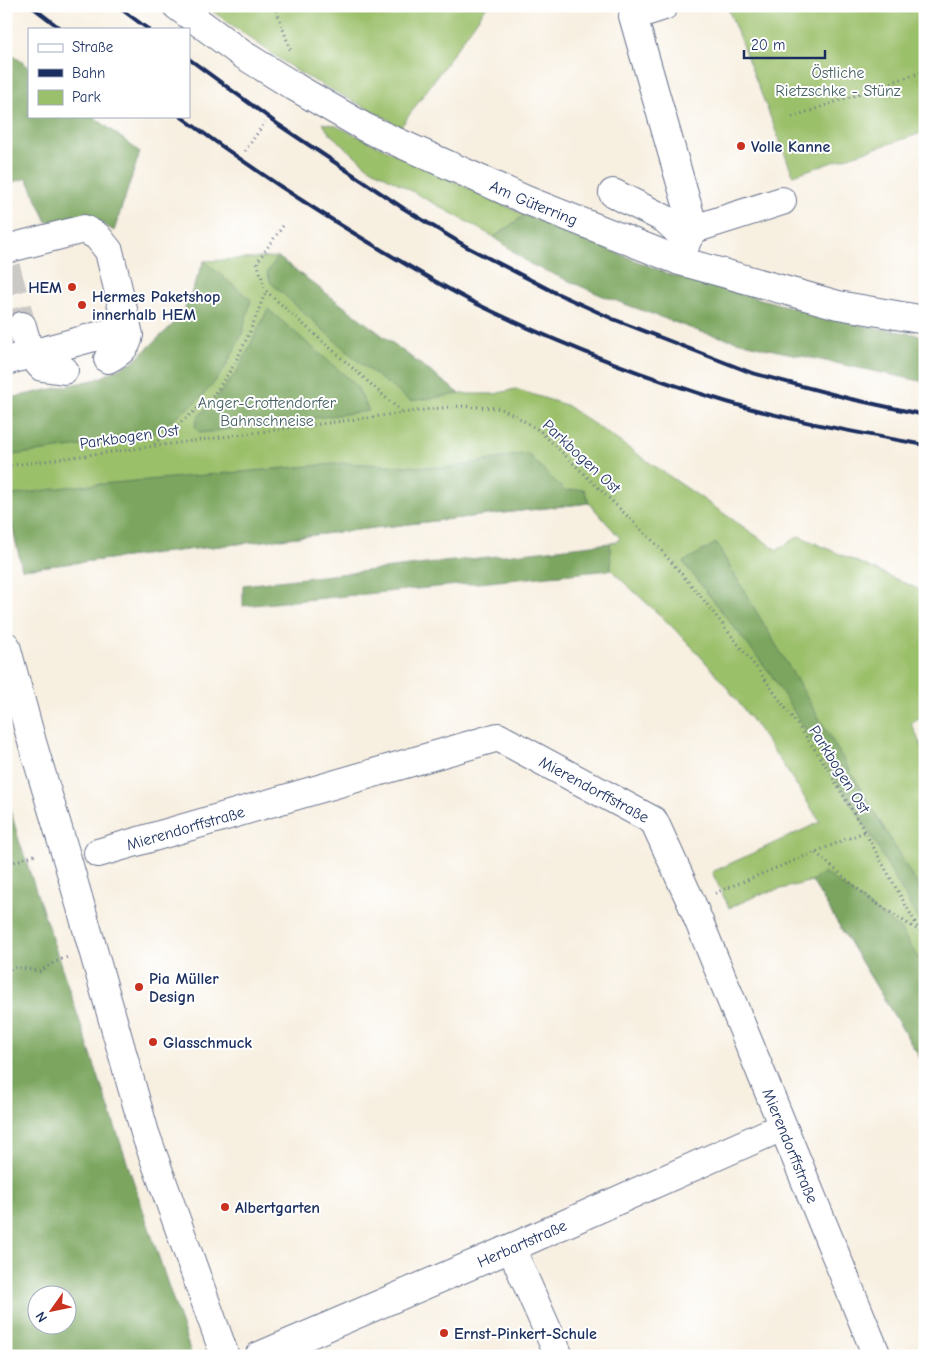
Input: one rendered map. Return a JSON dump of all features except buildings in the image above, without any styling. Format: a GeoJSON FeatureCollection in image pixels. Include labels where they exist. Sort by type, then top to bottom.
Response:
{"type":"FeatureCollection","features":[{"type":"Feature","properties":{"kind":"street","name":"Am Güterring"},"geometry":{"type":"LineString","coordinates":[[177,6],[242,54],[366,128],[526,200],[687,243],[838,305],[925,320]]}},
{"type":"Feature","properties":{"kind":"street"},"geometry":{"type":"LineString","coordinates":[[664,6],[633,16],[687,243]]}},
{"type":"Feature","properties":{"kind":"street"},"geometry":{"type":"LineString","coordinates":[[613,193],[665,219],[687,243]]}},
{"type":"Feature","properties":{"kind":"street"},"geometry":{"type":"LineString","coordinates":[[687,243],[782,201]]}},
{"type":"Feature","properties":{"kind":"street"},"geometry":{"type":"LineString","coordinates":[[6,249],[84,229],[97,236],[109,251],[129,335],[127,344],[118,354],[108,359]]}},
{"type":"Feature","properties":{"kind":"street"},"geometry":{"type":"LineString","coordinates":[[18,357],[22,326]]}},
{"type":"Feature","properties":{"kind":"street"},"geometry":{"type":"LineString","coordinates":[[18,357],[127,328]]}},
{"type":"Feature","properties":{"kind":"street"},"geometry":{"type":"LineString","coordinates":[[18,357],[42,367],[64,370]]}},
{"type":"Feature","properties":{"kind":"street"},"geometry":{"type":"LineString","coordinates":[[6,646],[144,1133],[225,1356]]}},
{"type":"Feature","properties":{"kind":"street","name":"Mierendorffstraße"},"geometry":{"type":"LineString","coordinates":[[98,853],[498,737],[654,821],[691,902],[876,1356]]}},
{"type":"Feature","properties":{"kind":"street","name":"Herbartstraße"},"geometry":{"type":"LineString","coordinates":[[259,1356],[511,1248],[782,1127]]}},
{"type":"Feature","properties":{"kind":"street"},"geometry":{"type":"LineString","coordinates":[[511,1248],[559,1356]]}},
{"type":"Feature","properties":{"kind":"path"},"geometry":{"type":"LineString","coordinates":[[275,6],[294,60],[295,87]]}},
{"type":"Feature","properties":{"kind":"path"},"geometry":{"type":"LineString","coordinates":[[792,117],[925,71]]}},
{"type":"Feature","properties":{"kind":"path"},"geometry":{"type":"LineString","coordinates":[[245,151],[265,122]]}},
{"type":"Feature","properties":{"kind":"path"},"geometry":{"type":"LineString","coordinates":[[255,137],[260,141]]}},
{"type":"Feature","properties":{"kind":"path"},"geometry":{"type":"LineString","coordinates":[[283,226],[257,262],[266,291],[402,412]]}},
{"type":"Feature","properties":{"kind":"path"},"geometry":{"type":"LineString","coordinates":[[154,445],[212,396],[234,365],[266,291]]}},
{"type":"Feature","properties":{"kind":"path","name":"Parkbogen Ost"},"geometry":{"type":"LineString","coordinates":[[6,466],[402,412],[460,406],[499,408],[540,431],[655,543],[702,598],[759,671],[821,758],[865,832]]}},
{"type":"Feature","properties":{"kind":"path"},"geometry":{"type":"LineString","coordinates":[[722,891],[865,832],[925,940]]}},
{"type":"Feature","properties":{"kind":"path"},"geometry":{"type":"LineString","coordinates":[[6,857],[14,862],[63,846]]}},
{"type":"Feature","properties":{"kind":"path"},"geometry":{"type":"LineString","coordinates":[[816,852],[870,899],[921,932]]}},
{"type":"Feature","properties":{"kind":"path"},"geometry":{"type":"LineString","coordinates":[[6,972],[13,967],[40,971],[55,962]]}},
{"type":"Feature","properties":{"kind":"green space"},"geometry":{"type":"Polygon","coordinates":[[[205,6],[487,6],[400,128],[389,120],[298,72],[205,6]]]}},
{"type":"Feature","properties":{"kind":"green space","name":"Östliche Rietzschke - Stünz"},"geometry":{"type":"Polygon","coordinates":[[[727,6],[925,6],[925,132],[793,175],[727,6]]]}},
{"type":"Feature","properties":{"kind":"green space"},"geometry":{"type":"Polygon","coordinates":[[[6,50],[28,66],[28,118],[96,118],[140,152],[114,231],[101,223],[47,222],[27,178],[6,184],[6,122],[11,121],[12,97],[6,92],[6,50]]]}},
{"type":"Feature","properties":{"kind":"green space"},"geometry":{"type":"Polygon","coordinates":[[[322,123],[334,125],[525,215],[494,237],[367,166],[330,134],[322,123]]]}},
{"type":"Feature","properties":{"kind":"green space"},"geometry":{"type":"Polygon","coordinates":[[[525,215],[671,275],[854,324],[925,336],[925,382],[764,348],[701,332],[603,296],[530,264],[494,237],[525,215]]]}},
{"type":"Feature","properties":{"kind":"green space","name":"Anger-Crottendorfer Bahnschneise"},"geometry":{"type":"Polygon","coordinates":[[[278,257],[460,394],[495,394],[515,389],[566,405],[777,550],[799,536],[925,592],[925,714],[911,723],[925,754],[925,1066],[812,881],[758,895],[729,908],[712,872],[820,822],[760,731],[710,667],[673,627],[611,570],[610,543],[616,542],[620,538],[589,503],[22,569],[6,498],[6,399],[98,379],[134,361],[182,316],[204,261],[278,257]]]}},
{"type":"Feature","properties":{"kind":"green space"},"geometry":{"type":"Polygon","coordinates":[[[278,257],[460,394],[410,401],[360,363],[271,283],[267,272],[278,257]]]}},
{"type":"Feature","properties":{"kind":"green space"},"geometry":{"type":"Polygon","coordinates":[[[204,261],[251,300],[242,334],[225,368],[210,388],[192,405],[149,437],[6,456],[6,399],[98,379],[134,361],[182,316],[204,261]]]}},
{"type":"Feature","properties":{"kind":"green space"},"geometry":{"type":"Polygon","coordinates":[[[268,309],[356,385],[369,411],[200,433],[195,427],[197,418],[218,396],[238,370],[268,309]]]}},
{"type":"Feature","properties":{"kind":"green space"},"geometry":{"type":"Polygon","coordinates":[[[527,453],[565,491],[584,489],[589,503],[22,569],[6,498],[6,496],[67,487],[344,463],[449,468],[527,453]]]}},
{"type":"Feature","properties":{"kind":"green space"},"geometry":{"type":"Polygon","coordinates":[[[610,543],[611,570],[243,606],[243,585],[610,543]]]}},
{"type":"Feature","properties":{"kind":"green space"},"geometry":{"type":"Polygon","coordinates":[[[716,543],[925,898],[925,932],[869,832],[770,673],[683,562],[716,543]]]}},
{"type":"Feature","properties":{"kind":"green space"},"geometry":{"type":"Polygon","coordinates":[[[6,793],[18,837],[192,1356],[6,1356],[6,793]]]}},
{"type":"Feature","properties":{"kind":"green space"},"geometry":{"type":"Polygon","coordinates":[[[824,872],[900,929],[925,969],[925,1066],[812,881],[824,872]]]}},
{"type":"Feature","properties":{"kind":"tunnel"},"geometry":{"type":"LineString","coordinates":[[6,267],[22,326]]}},
{"type":"Feature","properties":{"kind":"railway"},"geometry":{"type":"LineString","coordinates":[[31,6],[60,28]]}},
{"type":"Feature","properties":{"kind":"railway"},"geometry":{"type":"LineString","coordinates":[[117,6],[147,28]]}},
{"type":"Feature","properties":{"kind":"railway"},"geometry":{"type":"LineString","coordinates":[[190,60],[279,125],[403,208],[467,247],[554,292],[613,319],[752,373],[851,399],[925,415]]}},
{"type":"Feature","properties":{"kind":"railway"},"geometry":{"type":"LineString","coordinates":[[183,118],[278,185],[329,218],[452,291],[538,332],[632,370],[727,402],[801,421],[925,445]]}},
{"type":"Feature","properties":{"kind":"place","name":"Volle Kanne"},"geometry":{"type":"Point","coordinates":[741,146]}},
{"type":"Feature","properties":{"kind":"place","name":"HEM"},"geometry":{"type":"Point","coordinates":[72,287]}},
{"type":"Feature","properties":{"kind":"place","name":"Hermes Paketshop innerhalb HEM"},"geometry":{"type":"Point","coordinates":[82,305]}},
{"type":"Feature","properties":{"kind":"place","name":"Pia Müller Design"},"geometry":{"type":"Point","coordinates":[139,987]}},
{"type":"Feature","properties":{"kind":"place","name":"Glasschmuck"},"geometry":{"type":"Point","coordinates":[153,1042]}},
{"type":"Feature","properties":{"kind":"place","name":"Albertgarten"},"geometry":{"type":"Point","coordinates":[225,1207]}},
{"type":"Feature","properties":{"kind":"place","name":"Ernst-Pinkert-Schule"},"geometry":{"type":"Point","coordinates":[444,1333]}}]}
